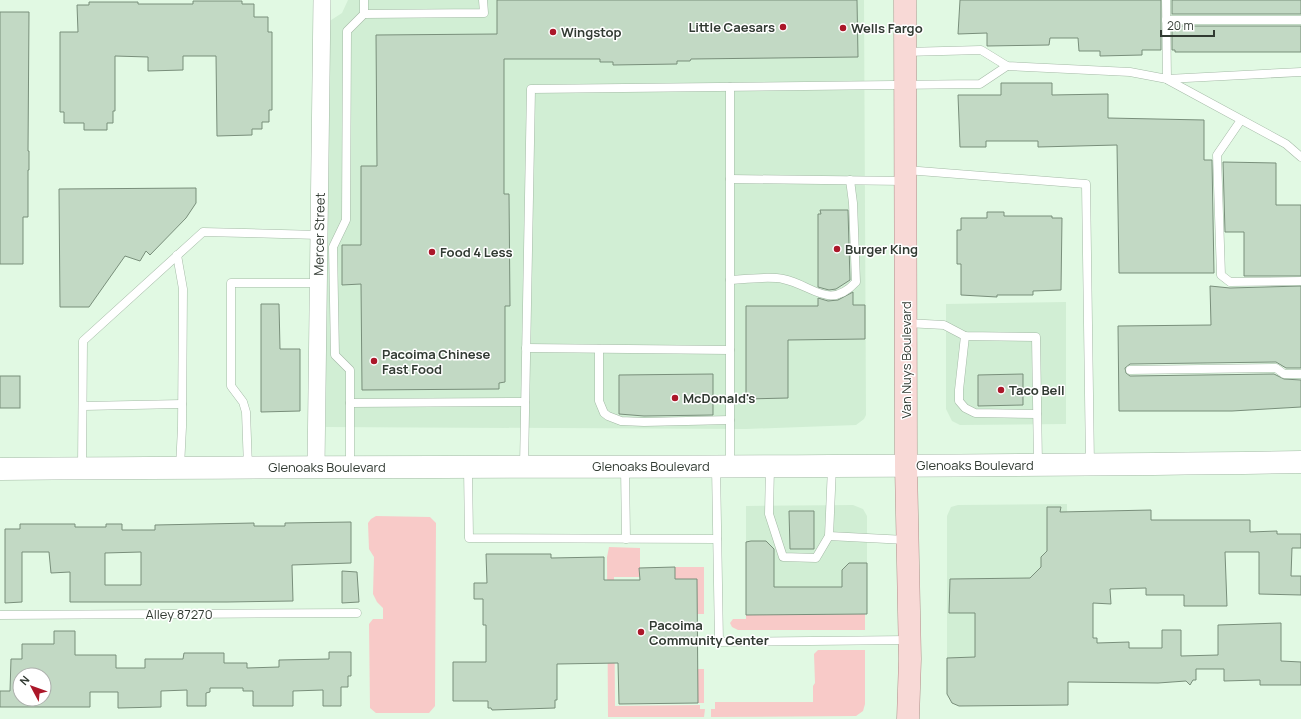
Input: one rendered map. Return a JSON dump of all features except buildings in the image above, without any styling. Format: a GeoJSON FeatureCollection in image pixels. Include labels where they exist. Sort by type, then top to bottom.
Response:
{"type":"FeatureCollection","features":[{"type":"Feature","properties":{"kind":"main road","name":"Van Nuys Boulevard"},"geometry":{"type":"LineString","coordinates":[[905,0],[906,466],[910,640],[908,719]]}},
{"type":"Feature","properties":{"kind":"main road","name":"Glenoaks Boulevard"},"geometry":{"type":"LineString","coordinates":[[0,469],[180,467],[906,466],[1301,462]]}},
{"type":"Feature","properties":{"kind":"street","name":"Mercer Street"},"geometry":{"type":"LineString","coordinates":[[316,467],[322,0]]}},
{"type":"Feature","properties":{"kind":"lane"},"geometry":{"type":"LineString","coordinates":[[364,0],[364,14]]}},
{"type":"Feature","properties":{"kind":"lane"},"geometry":{"type":"LineString","coordinates":[[350,467],[350,370],[335,355],[333,247],[346,220],[347,30],[364,14],[484,13],[483,0]]}},
{"type":"Feature","properties":{"kind":"lane"},"geometry":{"type":"LineString","coordinates":[[1166,0],[1167,80]]}},
{"type":"Feature","properties":{"kind":"lane"},"geometry":{"type":"LineString","coordinates":[[1166,20],[1301,20]]}},
{"type":"Feature","properties":{"kind":"lane"},"geometry":{"type":"LineString","coordinates":[[905,52],[980,50],[1007,66],[1130,72],[1167,80],[1301,72]]}},
{"type":"Feature","properties":{"kind":"lane"},"geometry":{"type":"LineString","coordinates":[[524,467],[531,89],[980,84],[1007,66]]}},
{"type":"Feature","properties":{"kind":"lane"},"geometry":{"type":"LineString","coordinates":[[1167,80],[1286,144],[1301,157]]}},
{"type":"Feature","properties":{"kind":"lane"},"geometry":{"type":"LineString","coordinates":[[730,86],[730,420],[723,466],[717,539],[719,642],[910,640]]}},
{"type":"Feature","properties":{"kind":"lane"},"geometry":{"type":"LineString","coordinates":[[1241,120],[1217,155],[1221,275],[1230,282],[1301,281]]}},
{"type":"Feature","properties":{"kind":"lane"},"geometry":{"type":"LineString","coordinates":[[730,178],[850,180],[906,176],[1086,184],[1090,465]]}},
{"type":"Feature","properties":{"kind":"lane"},"geometry":{"type":"LineString","coordinates":[[730,280],[782,278],[801,284],[818,294],[833,296],[847,292],[856,282],[853,203],[850,180]]}},
{"type":"Feature","properties":{"kind":"lane"},"geometry":{"type":"LineString","coordinates":[[82,468],[84,341],[203,232],[319,235]]}},
{"type":"Feature","properties":{"kind":"lane"},"geometry":{"type":"LineString","coordinates":[[177,255],[183,289],[180,467]]}},
{"type":"Feature","properties":{"kind":"lane"},"geometry":{"type":"LineString","coordinates":[[248,467],[246,412],[243,402],[231,386],[231,283],[318,283]]}},
{"type":"Feature","properties":{"kind":"lane"},"geometry":{"type":"LineString","coordinates":[[906,323],[944,325],[965,336],[1036,337],[1038,465]]}},
{"type":"Feature","properties":{"kind":"lane"},"geometry":{"type":"LineString","coordinates":[[965,336],[959,390],[960,401],[965,408],[975,413],[1037,414]]}},
{"type":"Feature","properties":{"kind":"lane"},"geometry":{"type":"LineString","coordinates":[[526,348],[730,350]]}},
{"type":"Feature","properties":{"kind":"lane"},"geometry":{"type":"LineString","coordinates":[[599,349],[600,401],[604,413],[608,416],[620,421],[730,420]]}},
{"type":"Feature","properties":{"kind":"lane"},"geometry":{"type":"LineString","coordinates":[[1130,370],[1276,368],[1284,374],[1301,374]]}},
{"type":"Feature","properties":{"kind":"lane"},"geometry":{"type":"LineString","coordinates":[[350,403],[525,402]]}},
{"type":"Feature","properties":{"kind":"lane"},"geometry":{"type":"LineString","coordinates":[[84,406],[182,404]]}},
{"type":"Feature","properties":{"kind":"lane"},"geometry":{"type":"LineString","coordinates":[[625,466],[626,538]]}},
{"type":"Feature","properties":{"kind":"lane"},"geometry":{"type":"LineString","coordinates":[[770,466],[769,514],[783,557],[816,558],[829,536],[832,466]]}},
{"type":"Feature","properties":{"kind":"lane"},"geometry":{"type":"LineString","coordinates":[[468,467],[469,538],[717,539]]}},
{"type":"Feature","properties":{"kind":"lane"},"geometry":{"type":"LineString","coordinates":[[829,536],[908,540]]}},
{"type":"Feature","properties":{"kind":"lane","name":"Alley 87270"},"geometry":{"type":"LineString","coordinates":[[0,615],[357,613]]}},
{"type":"Feature","properties":{"kind":"shaded area"},"geometry":{"type":"Polygon","coordinates":[[[348,0],[864,0],[866,415],[864,419],[856,425],[746,429],[326,427],[325,24],[342,13],[348,0]]]}},
{"type":"Feature","properties":{"kind":"shaded area"},"geometry":{"type":"Polygon","coordinates":[[[1066,302],[1066,424],[960,425],[952,421],[946,409],[946,304],[1066,302]]]}},
{"type":"Feature","properties":{"kind":"shaded area"},"geometry":{"type":"Polygon","coordinates":[[[1067,504],[1068,657],[947,658],[947,516],[951,507],[958,505],[1067,504]]]}},
{"type":"Feature","properties":{"kind":"shaded area"},"geometry":{"type":"Polygon","coordinates":[[[853,505],[863,509],[867,516],[867,614],[746,615],[746,506],[853,505]]]}},
{"type":"Feature","properties":{"kind":"shaded area"},"geometry":{"type":"Polygon","coordinates":[[[376,516],[430,517],[436,523],[435,706],[429,713],[376,713],[370,708],[369,624],[373,619],[383,619],[383,608],[377,602],[373,594],[374,557],[369,549],[368,523],[376,516]]]}},
{"type":"Feature","properties":{"kind":"shaded area"},"geometry":{"type":"Polygon","coordinates":[[[609,547],[640,548],[640,577],[614,577],[615,706],[700,705],[700,709],[705,709],[704,717],[608,717],[607,557],[609,547]]]}},
{"type":"Feature","properties":{"kind":"shaded area"},"geometry":{"type":"Polygon","coordinates":[[[675,567],[704,567],[704,614],[697,614],[697,579],[675,579],[675,567]]]}},
{"type":"Feature","properties":{"kind":"shaded area"},"geometry":{"type":"Polygon","coordinates":[[[865,614],[865,630],[738,630],[732,627],[730,623],[733,619],[746,619],[746,615],[865,614]]]}},
{"type":"Feature","properties":{"kind":"shaded area"},"geometry":{"type":"Polygon","coordinates":[[[818,650],[865,650],[865,704],[863,711],[856,716],[711,717],[711,709],[715,709],[715,702],[813,702],[813,686],[815,683],[814,654],[818,650]]]}},
{"type":"Feature","properties":{"kind":"shaded area"},"geometry":{"type":"Polygon","coordinates":[[[698,669],[704,669],[704,703],[698,703],[698,669]]]}},
{"type":"Feature","properties":{"kind":"place","name":"Little Caesars"},"geometry":{"type":"Point","coordinates":[783,27]}},
{"type":"Feature","properties":{"kind":"place","name":"Wells Fargo"},"geometry":{"type":"Point","coordinates":[843,28]}},
{"type":"Feature","properties":{"kind":"place","name":"Wingstop"},"geometry":{"type":"Point","coordinates":[553,32]}},
{"type":"Feature","properties":{"kind":"place","name":"Burger King"},"geometry":{"type":"Point","coordinates":[837,249]}},
{"type":"Feature","properties":{"kind":"place","name":"Food 4 Less"},"geometry":{"type":"Point","coordinates":[432,252]}},
{"type":"Feature","properties":{"kind":"place","name":"Pacoima Chinese Fast Food"},"geometry":{"type":"Point","coordinates":[374,361]}},
{"type":"Feature","properties":{"kind":"place","name":"Taco Bell"},"geometry":{"type":"Point","coordinates":[1001,390]}},
{"type":"Feature","properties":{"kind":"place","name":"McDonald's"},"geometry":{"type":"Point","coordinates":[675,398]}},
{"type":"Feature","properties":{"kind":"place","name":"Pacoima Community Center"},"geometry":{"type":"Point","coordinates":[641,632]}}]}
